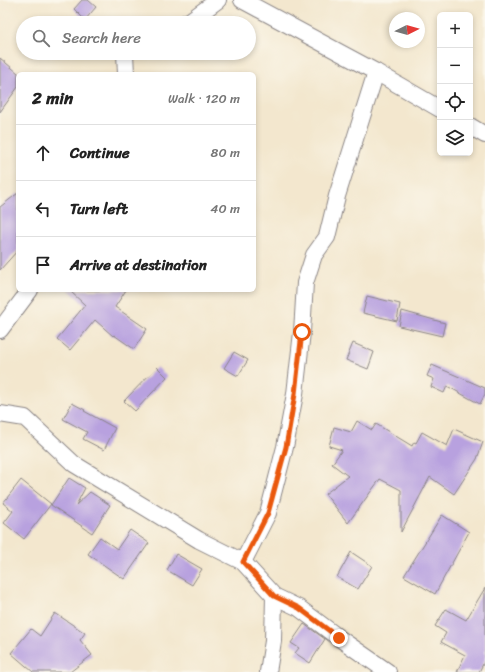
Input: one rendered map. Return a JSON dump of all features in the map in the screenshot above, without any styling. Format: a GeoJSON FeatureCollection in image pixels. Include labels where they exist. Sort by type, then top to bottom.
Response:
{"type":"FeatureCollection","features":[{"type":"Feature","properties":{"kind":"street"},"geometry":{"type":"LineString","coordinates":[[196,16],[218,0]]}},
{"type":"Feature","properties":{"kind":"street"},"geometry":{"type":"LineString","coordinates":[[242,0],[376,72],[437,107]]}},
{"type":"Feature","properties":{"kind":"street"},"geometry":{"type":"LineString","coordinates":[[126,60],[126,72]]}},
{"type":"Feature","properties":{"kind":"street"},"geometry":{"type":"LineString","coordinates":[[243,562],[268,513],[286,447],[295,394],[302,332],[305,283],[314,254],[327,237],[337,196],[376,72]]}},
{"type":"Feature","properties":{"kind":"street"},"geometry":{"type":"LineString","coordinates":[[473,128],[485,135]]}},
{"type":"Feature","properties":{"kind":"street"},"geometry":{"type":"LineString","coordinates":[[0,330],[28,292]]}},
{"type":"Feature","properties":{"kind":"street"},"geometry":{"type":"LineString","coordinates":[[0,414],[25,418],[74,464],[199,540],[243,562],[274,596],[299,608],[388,672]]}},
{"type":"Feature","properties":{"kind":"street"},"geometry":{"type":"LineString","coordinates":[[268,672],[273,641],[274,596]]}},
{"type":"Feature","properties":{"kind":"building"},"geometry":{"type":"Polygon","coordinates":[[[82,0],[88,0],[96,7],[88,16],[81,16],[74,9],[82,0]]]}},
{"type":"Feature","properties":{"kind":"building"},"geometry":{"type":"Polygon","coordinates":[[[0,58],[17,72],[16,90],[0,112],[0,58]]]}},
{"type":"Feature","properties":{"kind":"building"},"geometry":{"type":"Polygon","coordinates":[[[16,195],[16,252],[0,270],[0,207],[16,195]]]}},
{"type":"Feature","properties":{"kind":"building"},"geometry":{"type":"Polygon","coordinates":[[[71,292],[125,292],[115,307],[147,329],[134,349],[114,335],[113,336],[95,320],[70,350],[57,339],[85,305],[71,292]]]}},
{"type":"Feature","properties":{"kind":"building"},"geometry":{"type":"Polygon","coordinates":[[[367,296],[400,304],[397,321],[363,313],[367,296]]]}},
{"type":"Feature","properties":{"kind":"building"},"geometry":{"type":"Polygon","coordinates":[[[402,311],[445,323],[442,336],[399,326],[402,311]]]}},
{"type":"Feature","properties":{"kind":"building"},"geometry":{"type":"Polygon","coordinates":[[[353,343],[374,352],[368,369],[346,360],[353,343]]]}},
{"type":"Feature","properties":{"kind":"building"},"geometry":{"type":"Polygon","coordinates":[[[234,352],[248,360],[238,376],[224,368],[234,352]]]}},
{"type":"Feature","properties":{"kind":"building"},"geometry":{"type":"Polygon","coordinates":[[[432,365],[485,388],[485,394],[480,404],[447,386],[444,393],[431,387],[434,379],[427,376],[432,365]]]}},
{"type":"Feature","properties":{"kind":"building"},"geometry":{"type":"Polygon","coordinates":[[[157,367],[167,377],[135,411],[124,401],[157,367]]]}},
{"type":"Feature","properties":{"kind":"building"},"geometry":{"type":"Polygon","coordinates":[[[72,403],[115,428],[104,450],[83,439],[87,432],[63,419],[72,403]]]}},
{"type":"Feature","properties":{"kind":"building"},"geometry":{"type":"Polygon","coordinates":[[[357,421],[372,430],[376,424],[412,446],[414,442],[416,443],[422,432],[447,446],[454,429],[483,442],[477,459],[454,494],[430,477],[401,532],[401,490],[380,479],[348,523],[325,494],[348,476],[332,464],[342,450],[329,446],[334,427],[351,432],[357,421]]]}},
{"type":"Feature","properties":{"kind":"building"},"geometry":{"type":"Polygon","coordinates":[[[69,478],[85,488],[76,505],[90,492],[110,505],[92,533],[51,505],[69,478]]]}},
{"type":"Feature","properties":{"kind":"building"},"geometry":{"type":"Polygon","coordinates":[[[21,480],[51,504],[24,539],[4,523],[13,511],[3,503],[21,480]]]}},
{"type":"Feature","properties":{"kind":"building"},"geometry":{"type":"Polygon","coordinates":[[[442,515],[469,532],[435,594],[404,576],[442,515]]]}},
{"type":"Feature","properties":{"kind":"building"},"geometry":{"type":"Polygon","coordinates":[[[130,530],[149,543],[124,579],[88,554],[100,537],[117,549],[130,530]]]}},
{"type":"Feature","properties":{"kind":"building"},"geometry":{"type":"Polygon","coordinates":[[[351,552],[372,566],[358,589],[337,577],[351,552]]]}},
{"type":"Feature","properties":{"kind":"building"},"geometry":{"type":"Polygon","coordinates":[[[176,554],[202,569],[192,585],[167,570],[176,554]]]}},
{"type":"Feature","properties":{"kind":"building"},"geometry":{"type":"Polygon","coordinates":[[[485,588],[485,660],[479,672],[457,672],[465,655],[441,642],[446,633],[435,626],[446,609],[466,620],[485,588]]]}},
{"type":"Feature","properties":{"kind":"building"},"geometry":{"type":"Polygon","coordinates":[[[55,613],[85,633],[80,640],[92,655],[70,672],[33,672],[11,653],[31,629],[40,636],[55,613]]]}},
{"type":"Feature","properties":{"kind":"building"},"geometry":{"type":"Polygon","coordinates":[[[304,624],[325,639],[310,663],[295,653],[299,648],[291,643],[304,624]]]}},
{"type":"Feature","properties":{"kind":"route"},"geometry":{"type":"LineString","coordinates":[[302,332],[295,394],[286,447],[268,513],[243,562],[274,596],[299,608],[339,638]]}}]}
